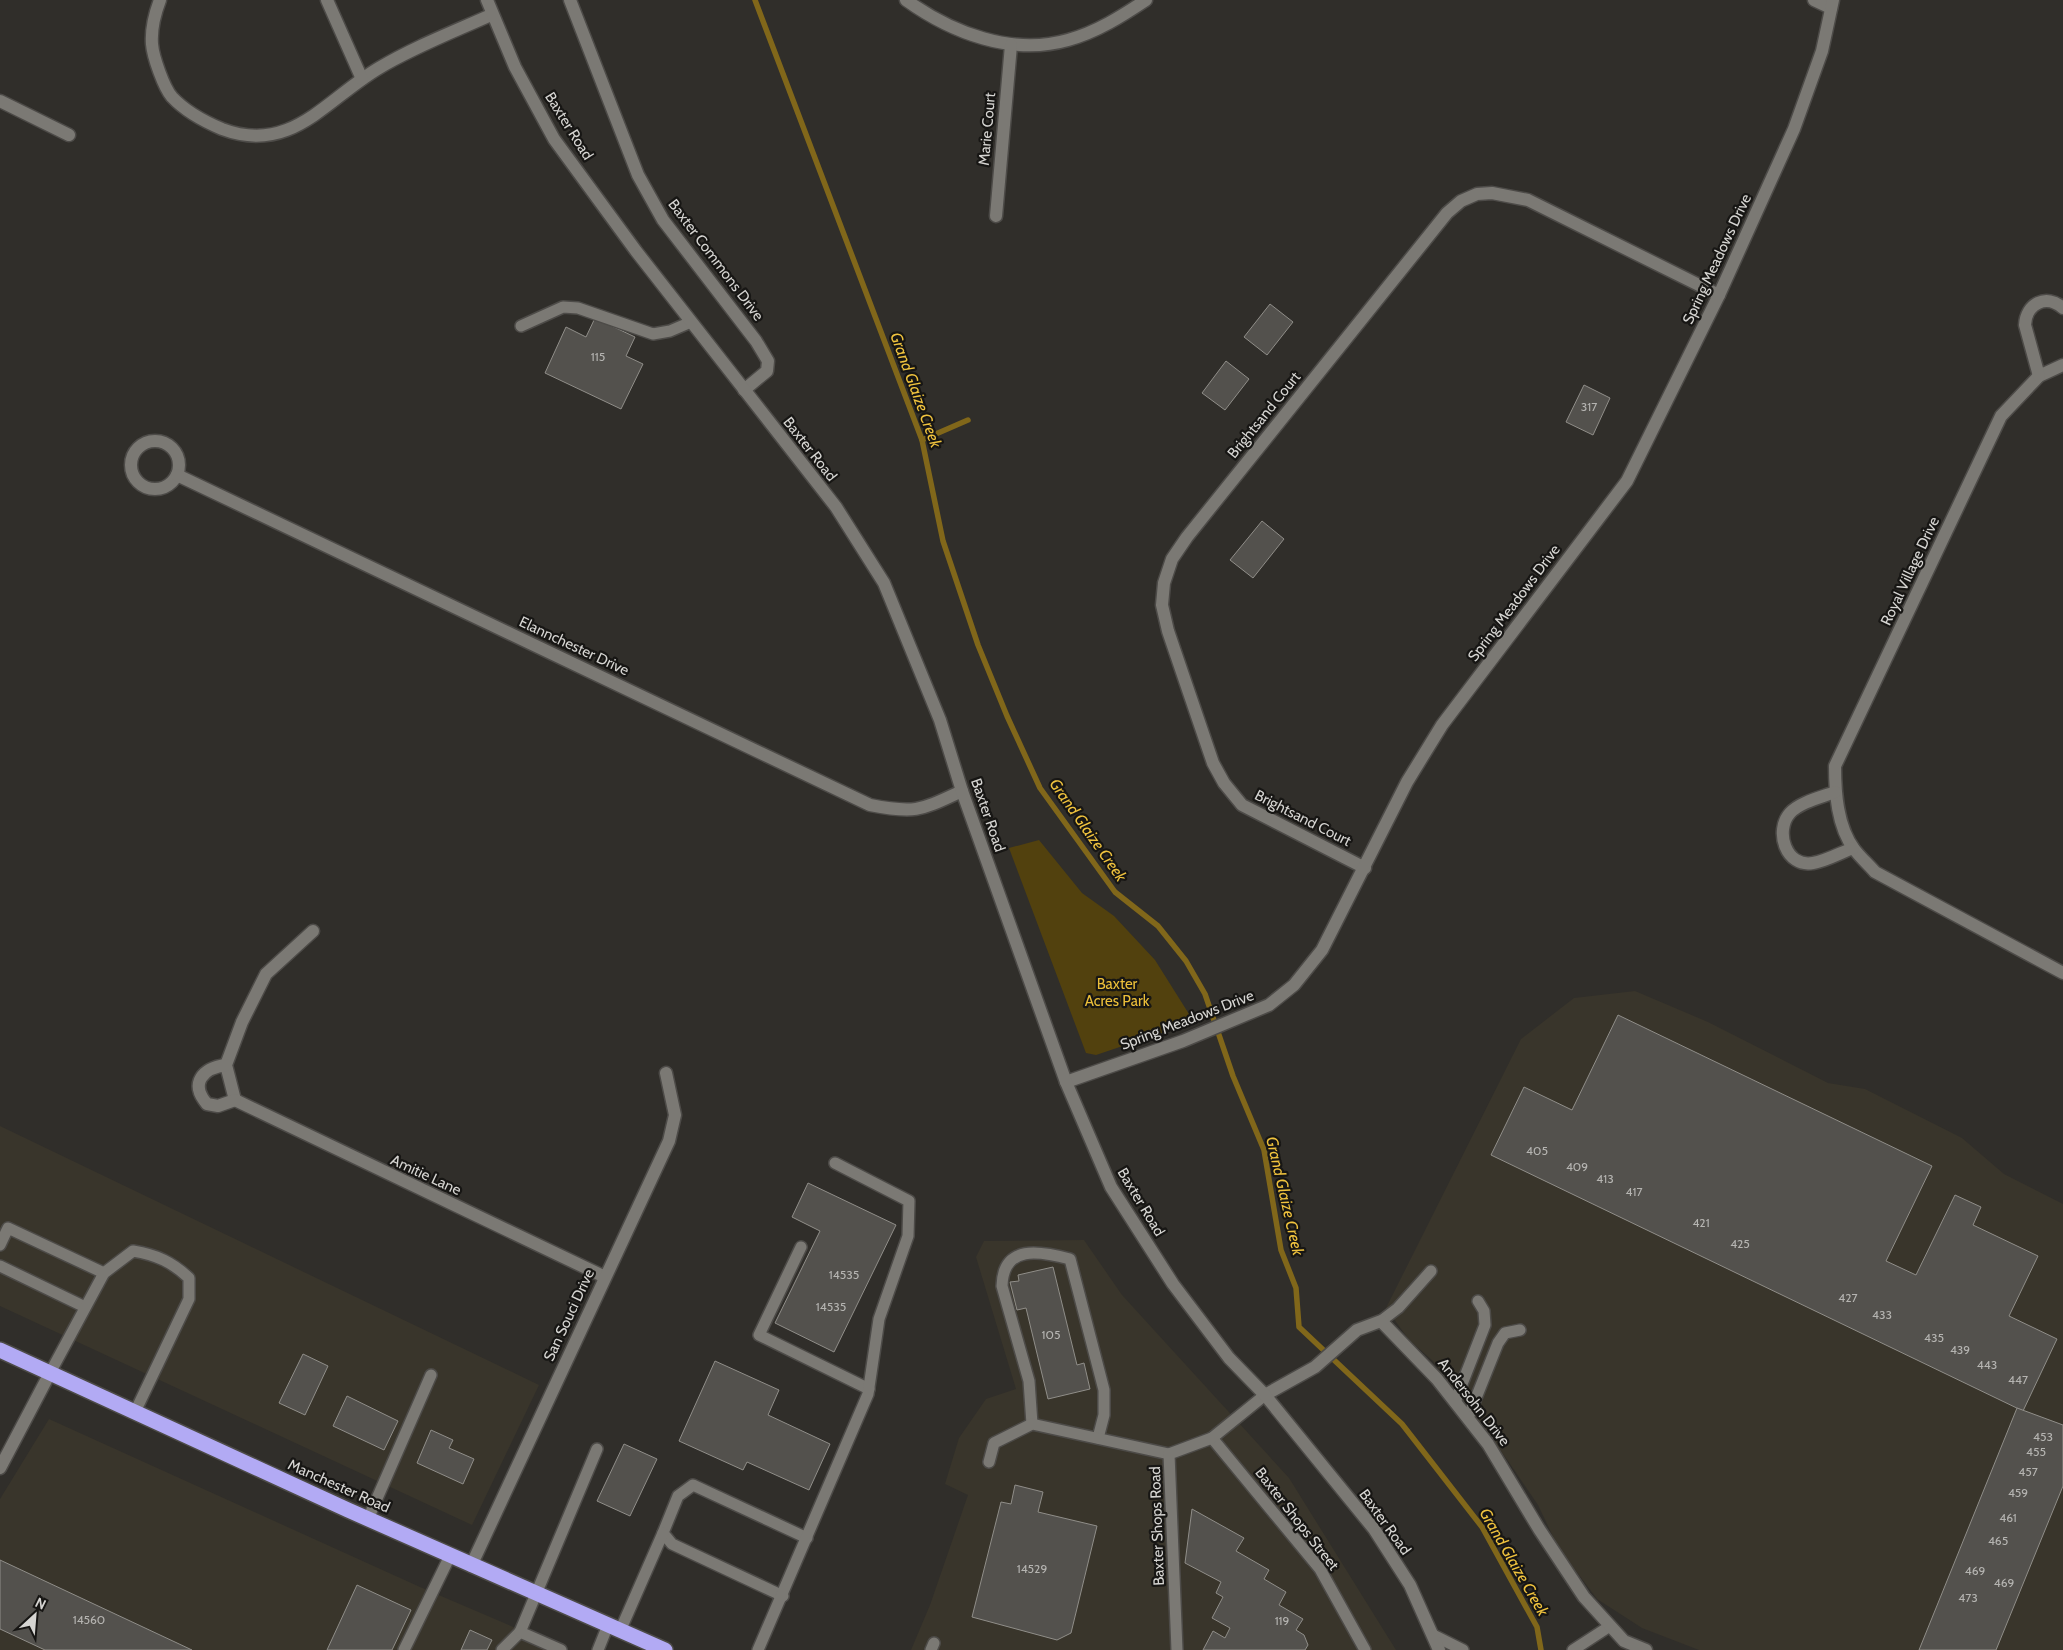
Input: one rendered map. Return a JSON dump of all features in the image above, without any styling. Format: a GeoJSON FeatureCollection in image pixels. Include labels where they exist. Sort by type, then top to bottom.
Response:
{"type":"FeatureCollection","features":[{"type":"Feature","properties":{"kind":"highway","name":"Manchester Road"},"geometry":{"type":"LineString","coordinates":[[0,1350],[471,1566],[665,1650]]}},
{"type":"Feature","properties":{"kind":"street"},"geometry":{"type":"LineString","coordinates":[[160,0],[156,11],[152,45],[166,90],[184,110],[210,124],[238,135],[262,136],[290,131],[314,116],[362,78],[398,57],[492,15]]}},
{"type":"Feature","properties":{"kind":"street"},"geometry":{"type":"LineString","coordinates":[[327,0],[362,78]]}},
{"type":"Feature","properties":{"kind":"street","name":"Baxter Road"},"geometry":{"type":"LineString","coordinates":[[487,0],[514,67],[554,139],[691,322],[836,507],[884,583],[940,720],[962,791],[1066,1082],[1111,1188],[1173,1284],[1229,1358],[1265,1395],[1374,1529],[1410,1585],[1439,1650]]}},
{"type":"Feature","properties":{"kind":"street","name":"Baxter Commons Drive"},"geometry":{"type":"LineString","coordinates":[[570,0],[638,175],[663,220],[756,341],[768,361],[767,371],[744,390]]}},
{"type":"Feature","properties":{"kind":"street"},"geometry":{"type":"LineString","coordinates":[[906,0],[964,32],[1011,45],[1050,44],[1069,40],[1094,31],[1146,0]]}},
{"type":"Feature","properties":{"kind":"street"},"geometry":{"type":"LineString","coordinates":[[1814,0],[1832,4]]}},
{"type":"Feature","properties":{"kind":"street","name":"Spring Meadows Drive"},"geometry":{"type":"LineString","coordinates":[[1066,1082],[1183,1041],[1269,1005],[1294,985],[1322,950],[1407,782],[1442,725],[1628,481],[1719,295],[1794,130],[1822,51],[1832,4]]}},
{"type":"Feature","properties":{"kind":"street","name":"Marie Court"},"geometry":{"type":"LineString","coordinates":[[996,216],[1011,45]]}},
{"type":"Feature","properties":{"kind":"street"},"geometry":{"type":"LineString","coordinates":[[0,101],[69,134]]}},
{"type":"Feature","properties":{"kind":"street","name":"Brightsand Court"},"geometry":{"type":"LineString","coordinates":[[1365,868],[1242,805],[1224,783],[1205,743],[1168,631],[1162,605],[1164,583],[1172,559],[1186,536],[1447,213],[1477,194],[1492,193],[1528,200],[1719,295]]}},
{"type":"Feature","properties":{"kind":"street"},"geometry":{"type":"LineString","coordinates":[[2039,376],[2025,325],[2028,311],[2040,301],[2050,300],[2063,308]]}},
{"type":"Feature","properties":{"kind":"street","name":"Royal Village Drive"},"geometry":{"type":"LineString","coordinates":[[2063,365],[2039,376],[2001,416],[1835,766],[1835,792],[1842,821],[1853,848],[1875,872],[2063,973]]}},
{"type":"Feature","properties":{"kind":"street","name":"Elannchester Drive"},"geometry":{"type":"LineString","coordinates":[[177,475],[870,805],[911,811],[926,807],[962,791]]}},
{"type":"Feature","properties":{"kind":"street"},"geometry":{"type":"LineString","coordinates":[[1835,792],[1790,813],[1782,828],[1785,848],[1794,858],[1812,864],[1853,848]]}},
{"type":"Feature","properties":{"kind":"street"},"geometry":{"type":"LineString","coordinates":[[226,1065],[213,1067],[200,1077],[198,1082],[201,1094],[207,1104],[218,1106],[235,1100],[226,1065],[242,1022],[266,974],[313,930]]}},
{"type":"Feature","properties":{"kind":"street","name":"San Souci Drive"},"geometry":{"type":"LineString","coordinates":[[471,1566],[669,1141],[675,1115],[666,1073]]}},
{"type":"Feature","properties":{"kind":"street","name":"Amitie Lane"},"geometry":{"type":"LineString","coordinates":[[235,1100],[605,1277]]}},
{"type":"Feature","properties":{"kind":"street"},"geometry":{"type":"LineString","coordinates":[[1265,1395],[1315,1366],[1357,1330],[1381,1321]]}},
{"type":"Feature","properties":{"kind":"street","name":"Andersohn Drive"},"geometry":{"type":"LineString","coordinates":[[1381,1321],[1437,1379],[1468,1418],[1509,1475],[1527,1510],[1574,1583],[1624,1641],[1646,1650]]}},
{"type":"Feature","properties":{"kind":"street"},"geometry":{"type":"LineString","coordinates":[[0,1468],[50,1374]]}},
{"type":"Feature","properties":{"kind":"lane"},"geometry":{"type":"LineString","coordinates":[[521,326],[563,308],[578,308],[653,334],[670,332],[691,322]]}},
{"type":"Feature","properties":{"kind":"lane"},"geometry":{"type":"LineString","coordinates":[[758,1650],[808,1538],[869,1388],[879,1319],[908,1236],[910,1201],[835,1163]]}},
{"type":"Feature","properties":{"kind":"lane"},"geometry":{"type":"LineString","coordinates":[[0,1245],[8,1228],[104,1273]]}},
{"type":"Feature","properties":{"kind":"lane"},"geometry":{"type":"LineString","coordinates":[[800,1246],[759,1335],[869,1388]]}},
{"type":"Feature","properties":{"kind":"lane"},"geometry":{"type":"LineString","coordinates":[[50,1374],[104,1273],[134,1251],[156,1255],[178,1268],[189,1278],[189,1299],[135,1412]]}},
{"type":"Feature","properties":{"kind":"lane"},"geometry":{"type":"LineString","coordinates":[[1032,1424],[1029,1381],[1002,1286],[1002,1275],[1006,1266],[1013,1258],[1040,1252],[1070,1259],[1104,1390],[1104,1415],[1098,1438]]}},
{"type":"Feature","properties":{"kind":"lane"},"geometry":{"type":"LineString","coordinates":[[0,1266],[85,1306]]}},
{"type":"Feature","properties":{"kind":"lane"},"geometry":{"type":"LineString","coordinates":[[1381,1321],[1398,1308],[1431,1271]]}},
{"type":"Feature","properties":{"kind":"lane"},"geometry":{"type":"LineString","coordinates":[[1455,1402],[1485,1325],[1484,1311],[1478,1302]]}},
{"type":"Feature","properties":{"kind":"lane"},"geometry":{"type":"LineString","coordinates":[[1468,1418],[1498,1343],[1505,1333],[1520,1330]]}},
{"type":"Feature","properties":{"kind":"lane"},"geometry":{"type":"LineString","coordinates":[[368,1519],[431,1375]]}},
{"type":"Feature","properties":{"kind":"lane","name":"Baxter Shops Road"},"geometry":{"type":"LineString","coordinates":[[1178,1650],[1169,1454],[1212,1438],[1265,1395]]}},
{"type":"Feature","properties":{"kind":"lane"},"geometry":{"type":"LineString","coordinates":[[989,1462],[994,1443],[1032,1424],[1169,1454]]}},
{"type":"Feature","properties":{"kind":"lane","name":"Baxter Shops Street"},"geometry":{"type":"LineString","coordinates":[[1212,1438],[1320,1569],[1365,1650]]}},
{"type":"Feature","properties":{"kind":"lane"},"geometry":{"type":"LineString","coordinates":[[502,1650],[520,1632],[597,1449]]}},
{"type":"Feature","properties":{"kind":"lane"},"geometry":{"type":"LineString","coordinates":[[598,1650],[614,1628],[663,1533],[678,1496],[693,1485],[808,1538]]}},
{"type":"Feature","properties":{"kind":"lane"},"geometry":{"type":"LineString","coordinates":[[663,1533],[672,1544],[783,1596]]}},
{"type":"Feature","properties":{"kind":"lane"},"geometry":{"type":"LineString","coordinates":[[404,1650],[450,1556]]}},
{"type":"Feature","properties":{"kind":"lane"},"geometry":{"type":"LineString","coordinates":[[1573,1650],[1610,1626]]}},
{"type":"Feature","properties":{"kind":"lane"},"geometry":{"type":"LineString","coordinates":[[520,1632],[562,1650]]}},
{"type":"Feature","properties":{"kind":"lane"},"geometry":{"type":"LineString","coordinates":[[1433,1635],[1463,1650]]}},
{"type":"Feature","properties":{"kind":"shaded area"},"geometry":{"type":"Polygon","coordinates":[[[1635,991],[1708,1022],[1828,1083],[1865,1089],[1962,1138],[2004,1174],[2063,1204],[2063,1650],[1699,1650],[1642,1628],[1597,1599],[1558,1547],[1538,1505],[1508,1461],[1433,1361],[1409,1340],[1386,1308],[1521,1039],[1574,998],[1635,991]]]}},
{"type":"Feature","properties":{"kind":"shaded area"},"geometry":{"type":"Polygon","coordinates":[[[0,1126],[539,1385],[472,1525],[0,1306],[0,1126]]]}},
{"type":"Feature","properties":{"kind":"shaded area"},"geometry":{"type":"Polygon","coordinates":[[[1084,1240],[1122,1295],[1289,1478],[1396,1650],[911,1650],[930,1605],[968,1495],[945,1484],[959,1438],[986,1399],[1016,1389],[976,1257],[984,1241],[1084,1240]]]}},
{"type":"Feature","properties":{"kind":"shaded area"},"geometry":{"type":"Polygon","coordinates":[[[49,1419],[420,1587],[567,1650],[0,1650],[0,1499],[49,1419]]]}},
{"type":"Feature","properties":{"kind":"green space","name":"Baxter Acres Park"},"geometry":{"type":"Polygon","coordinates":[[[1039,840],[1082,893],[1114,916],[1155,960],[1194,1022],[1096,1055],[1086,1053],[1009,848],[1039,840]]]}},
{"type":"Feature","properties":{"kind":"building"},"geometry":{"type":"Polygon","coordinates":[[[1270,304],[1293,322],[1267,355],[1244,337],[1270,304]]]}},
{"type":"Feature","properties":{"kind":"building"},"geometry":{"type":"Polygon","coordinates":[[[595,318],[635,337],[626,356],[643,364],[621,409],[545,373],[566,327],[586,337],[595,318]]]}},
{"type":"Feature","properties":{"kind":"building"},"geometry":{"type":"Polygon","coordinates":[[[1226,361],[1249,379],[1225,410],[1202,393],[1226,361]]]}},
{"type":"Feature","properties":{"kind":"building"},"geometry":{"type":"Polygon","coordinates":[[[1584,385],[1610,398],[1593,435],[1566,422],[1584,385]]]}},
{"type":"Feature","properties":{"kind":"building"},"geometry":{"type":"Polygon","coordinates":[[[1262,521],[1284,539],[1253,578],[1230,560],[1262,521]]]}},
{"type":"Feature","properties":{"kind":"building"},"geometry":{"type":"Polygon","coordinates":[[[1618,1015],[1932,1166],[1886,1261],[1916,1275],[1955,1195],[1981,1207],[1973,1225],[2038,1256],[2009,1316],[2057,1339],[2023,1411],[1491,1155],[1524,1087],[1572,1110],[1618,1015]]]}},
{"type":"Feature","properties":{"kind":"building"},"geometry":{"type":"Polygon","coordinates":[[[808,1183],[896,1225],[834,1352],[775,1323],[820,1231],[792,1217],[808,1183]]]}},
{"type":"Feature","properties":{"kind":"building"},"geometry":{"type":"Polygon","coordinates":[[[1053,1267],[1077,1365],[1084,1363],[1090,1389],[1048,1399],[1026,1308],[1017,1310],[1010,1282],[1019,1281],[1018,1275],[1053,1267]]]}},
{"type":"Feature","properties":{"kind":"building"},"geometry":{"type":"Polygon","coordinates":[[[303,1354],[328,1366],[305,1415],[279,1403],[303,1354]]]}},
{"type":"Feature","properties":{"kind":"building"},"geometry":{"type":"Polygon","coordinates":[[[715,1361],[779,1390],[768,1415],[830,1444],[809,1490],[747,1462],[743,1470],[679,1441],[715,1361]]]}},
{"type":"Feature","properties":{"kind":"building"},"geometry":{"type":"Polygon","coordinates":[[[347,1396],[398,1421],[384,1450],[333,1426],[347,1396]]]}},
{"type":"Feature","properties":{"kind":"building"},"geometry":{"type":"Polygon","coordinates":[[[2017,1408],[2063,1425],[2063,1486],[1996,1650],[1919,1650],[2017,1408]]]}},
{"type":"Feature","properties":{"kind":"building"},"geometry":{"type":"Polygon","coordinates":[[[431,1430],[453,1440],[449,1448],[474,1459],[463,1484],[417,1463],[431,1430]]]}},
{"type":"Feature","properties":{"kind":"building"},"geometry":{"type":"Polygon","coordinates":[[[624,1444],[657,1459],[630,1516],[597,1501],[624,1444]]]}},
{"type":"Feature","properties":{"kind":"building"},"geometry":{"type":"Polygon","coordinates":[[[1015,1485],[1043,1492],[1038,1512],[1097,1526],[1071,1633],[1057,1640],[972,1617],[1001,1502],[1011,1504],[1015,1485]]]}},
{"type":"Feature","properties":{"kind":"building"},"geometry":{"type":"Polygon","coordinates":[[[1192,1509],[1244,1538],[1236,1551],[1269,1570],[1264,1579],[1286,1592],[1279,1605],[1303,1619],[1296,1630],[1304,1635],[1308,1645],[1305,1650],[1203,1650],[1213,1631],[1225,1638],[1230,1628],[1212,1618],[1223,1597],[1216,1593],[1221,1582],[1185,1563],[1192,1509]]]}},
{"type":"Feature","properties":{"kind":"building"},"geometry":{"type":"Polygon","coordinates":[[[0,1560],[192,1650],[45,1650],[0,1629],[0,1560]]]}},
{"type":"Feature","properties":{"kind":"building"},"geometry":{"type":"Polygon","coordinates":[[[357,1585],[411,1610],[392,1650],[327,1650],[357,1585]]]}},
{"type":"Feature","properties":{"kind":"building"},"geometry":{"type":"Polygon","coordinates":[[[470,1630],[492,1640],[487,1650],[461,1650],[470,1630]]]}},
{"type":"Feature","properties":{"kind":"waterway","name":"Grand Glaize Creek"},"geometry":{"type":"LineString","coordinates":[[755,0],[922,440],[943,541],[978,645],[1007,716],[1040,788],[1115,892],[1158,926],[1186,961],[1205,994],[1233,1076],[1264,1150],[1281,1250],[1296,1288],[1299,1327],[1402,1424],[1482,1527],[1537,1627],[1541,1650]]}},
{"type":"Feature","properties":{"kind":"waterway"},"geometry":{"type":"LineString","coordinates":[[922,440],[968,420]]}}]}
